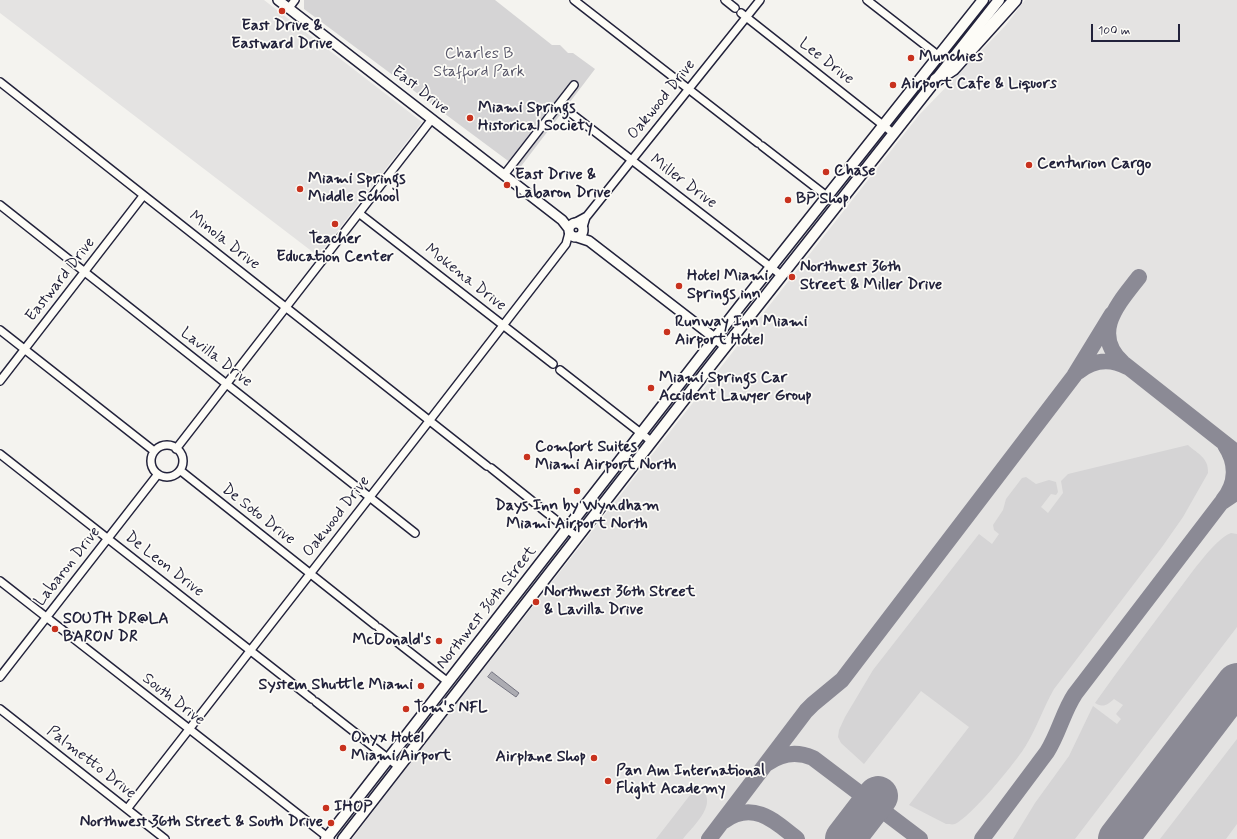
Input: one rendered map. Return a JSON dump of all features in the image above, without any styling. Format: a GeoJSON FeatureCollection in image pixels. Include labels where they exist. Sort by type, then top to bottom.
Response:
{"type":"FeatureCollection","features":[{"type":"Feature","properties":{"kind":"highway"},"geometry":{"type":"LineString","coordinates":[[934,82],[953,69],[1014,0]]}},
{"type":"Feature","properties":{"kind":"main road","name":"Northwest 36th Street"},"geometry":{"type":"LineString","coordinates":[[328,838],[770,267],[983,0]]}},
{"type":"Feature","properties":{"kind":"main road","name":"Northwest 36th Street"},"geometry":{"type":"LineString","coordinates":[[343,839],[725,346],[999,0]]}},
{"type":"Feature","properties":{"kind":"main road"},"geometry":{"type":"LineString","coordinates":[[934,82],[940,71],[941,63],[939,56]]}},
{"type":"Feature","properties":{"kind":"main road"},"geometry":{"type":"LineString","coordinates":[[495,621],[505,629]]}},
{"type":"Feature","properties":{"kind":"main road"},"geometry":{"type":"LineString","coordinates":[[437,718],[438,708],[450,691],[448,682]]}},
{"type":"Feature","properties":{"kind":"street","name":"East Drive"},"geometry":{"type":"LineString","coordinates":[[278,0],[725,346]]}},
{"type":"Feature","properties":{"kind":"street"},"geometry":{"type":"LineString","coordinates":[[289,8],[295,0]]}},
{"type":"Feature","properties":{"kind":"street"},"geometry":{"type":"LineString","coordinates":[[574,0],[837,204]]}},
{"type":"Feature","properties":{"kind":"street"},"geometry":{"type":"LineString","coordinates":[[724,0],[735,8]]}},
{"type":"Feature","properties":{"kind":"street","name":"Oakwood Drive"},"geometry":{"type":"LineString","coordinates":[[127,809],[744,15],[760,0]]}},
{"type":"Feature","properties":{"kind":"street"},"geometry":{"type":"LineString","coordinates":[[867,0],[939,56]]}},
{"type":"Feature","properties":{"kind":"street","name":"Lee Drive"},"geometry":{"type":"LineString","coordinates":[[744,15],[894,133]]}},
{"type":"Feature","properties":{"kind":"street","name":"Minola Drive"},"geometry":{"type":"LineString","coordinates":[[0,83],[578,537]]}},
{"type":"Feature","properties":{"kind":"street"},"geometry":{"type":"LineString","coordinates":[[504,175],[574,85]]}},
{"type":"Feature","properties":{"kind":"street","name":"Miller Drive"},"geometry":{"type":"LineString","coordinates":[[568,111],[781,275]]}},
{"type":"Feature","properties":{"kind":"street"},"geometry":{"type":"LineString","coordinates":[[176,449],[360,214],[432,119]]}},
{"type":"Feature","properties":{"kind":"street","name":"Eastward Drive"},"geometry":{"type":"LineString","coordinates":[[0,381],[143,196]]}},
{"type":"Feature","properties":{"kind":"street","name":"Lavilla Drive"},"geometry":{"type":"LineString","coordinates":[[0,205],[416,532]]}},
{"type":"Feature","properties":{"kind":"street","name":"Mokena Drive"},"geometry":{"type":"LineString","coordinates":[[360,214],[553,364]]}},
{"type":"Feature","properties":{"kind":"street"},"geometry":{"type":"LineString","coordinates":[[0,330],[154,451]]}},
{"type":"Feature","properties":{"kind":"street"},"geometry":{"type":"LineString","coordinates":[[560,370],[652,441]]}},
{"type":"Feature","properties":{"kind":"street"},"geometry":{"type":"LineString","coordinates":[[160,446],[176,449],[182,456],[183,462],[181,471],[177,475],[170,477],[158,474],[152,464],[151,457],[154,451],[160,446]]}},
{"type":"Feature","properties":{"kind":"street","name":"De Leon Drive"},"geometry":{"type":"LineString","coordinates":[[0,454],[399,767]]}},
{"type":"Feature","properties":{"kind":"street","name":"De Soto Drive"},"geometry":{"type":"LineString","coordinates":[[181,471],[448,682]]}},
{"type":"Feature","properties":{"kind":"street","name":"Labaron Drive"},"geometry":{"type":"LineString","coordinates":[[0,678],[158,474]]}},
{"type":"Feature","properties":{"kind":"street","name":"South Drive"},"geometry":{"type":"LineString","coordinates":[[0,581],[188,730],[328,838]]}},
{"type":"Feature","properties":{"kind":"street","name":"Palmetto Drive"},"geometry":{"type":"LineString","coordinates":[[0,709],[165,839]]}},
{"type":"Feature","properties":{"kind":"shaded area","name":"Miami Springs Middle School"},"geometry":{"type":"Polygon","coordinates":[[[0,0],[264,0],[422,122],[318,256],[0,13],[0,0]]]}},
{"type":"Feature","properties":{"kind":"shaded area"},"geometry":{"type":"Polygon","coordinates":[[[1025,0],[1237,0],[1237,839],[352,839],[423,746],[919,115],[1006,25],[1025,0]]]}},
{"type":"Feature","properties":{"kind":"shaded area"},"geometry":{"type":"Polygon","coordinates":[[[492,672],[519,693],[516,697],[488,677],[492,672]]]}},
{"type":"Feature","properties":{"kind":"green space","name":"Charles B Stafford Park"},"geometry":{"type":"Polygon","coordinates":[[[304,0],[495,0],[552,45],[560,45],[568,53],[573,53],[595,69],[519,169],[304,9],[304,0]]]}},
{"type":"Feature","properties":{"kind":"green space"},"geometry":{"type":"Polygon","coordinates":[[[1188,445],[1205,460],[1208,473],[1183,517],[1054,689],[1033,733],[1020,755],[982,801],[962,819],[955,824],[946,824],[909,805],[969,727],[921,691],[864,764],[841,743],[838,737],[839,730],[873,670],[979,534],[992,544],[999,534],[994,530],[993,525],[1003,510],[1006,499],[1022,478],[1026,477],[1036,484],[1049,480],[1056,482],[1058,492],[1056,495],[1051,494],[1041,507],[1048,513],[1063,493],[1061,481],[1068,474],[1188,445]]]}},
{"type":"Feature","properties":{"kind":"green space"},"geometry":{"type":"Polygon","coordinates":[[[1231,533],[1237,534],[1237,627],[1075,839],[1013,839],[1035,803],[1069,756],[1093,706],[1117,724],[1121,719],[1116,714],[1123,705],[1114,699],[1105,705],[1095,703],[1201,561],[1217,543],[1231,533]]]}},
{"type":"Feature","properties":{"kind":"green space"},"geometry":{"type":"Polygon","coordinates":[[[1237,739],[1237,824],[1226,839],[1160,839],[1237,739]]]}},
{"type":"Feature","properties":{"kind":"green space"},"geometry":{"type":"Polygon","coordinates":[[[697,786],[704,792],[707,799],[704,813],[699,820],[683,839],[656,839],[697,786]]]}},
{"type":"Feature","properties":{"kind":"taxiway"},"geometry":{"type":"LineString","coordinates":[[1139,277],[1123,297],[1111,318],[1108,329],[1109,341],[1113,352],[1123,363],[1237,453]]}},
{"type":"Feature","properties":{"kind":"taxiway"},"geometry":{"type":"LineString","coordinates":[[709,839],[806,711],[842,680],[1074,376],[1112,314]]}},
{"type":"Feature","properties":{"kind":"taxiway"},"geometry":{"type":"LineString","coordinates":[[1078,372],[1090,365],[1108,361],[1127,367]]}},
{"type":"Feature","properties":{"kind":"taxiway"},"geometry":{"type":"LineString","coordinates":[[1223,500],[1231,487],[1234,473],[1232,459],[1225,445]]}},
{"type":"Feature","properties":{"kind":"taxiway"},"geometry":{"type":"LineString","coordinates":[[982,839],[1047,752],[1075,694],[1221,503],[1237,492]]}},
{"type":"Feature","properties":{"kind":"taxiway"},"geometry":{"type":"LineString","coordinates":[[768,763],[779,757],[790,754],[801,754],[813,758],[920,839]]}},
{"type":"Feature","properties":{"kind":"taxiway"},"geometry":{"type":"LineString","coordinates":[[724,821],[745,812],[763,815],[797,839]]}},
{"type":"Feature","properties":{"kind":"runway"},"geometry":{"type":"LineString","coordinates":[[1118,839],[1237,683]]}},
{"type":"Feature","properties":{"kind":"runway"},"geometry":{"type":"LineString","coordinates":[[845,839],[878,796]]}},
{"type":"Feature","properties":{"kind":"place","name":"East Drive & Eastward Drive"},"geometry":{"type":"Point","coordinates":[282,11]}},
{"type":"Feature","properties":{"kind":"place","name":"Munchies"},"geometry":{"type":"Point","coordinates":[911,58]}},
{"type":"Feature","properties":{"kind":"place","name":"Airport Cafe & Liquors"},"geometry":{"type":"Point","coordinates":[893,85]}},
{"type":"Feature","properties":{"kind":"place","name":"Miami Springs Historical Society"},"geometry":{"type":"Point","coordinates":[470,118]}},
{"type":"Feature","properties":{"kind":"place","name":"Centurion Cargo"},"geometry":{"type":"Point","coordinates":[1029,165]}},
{"type":"Feature","properties":{"kind":"place","name":"Chase"},"geometry":{"type":"Point","coordinates":[826,172]}},
{"type":"Feature","properties":{"kind":"place","name":"East Drive & Labaron Drive"},"geometry":{"type":"Point","coordinates":[507,185]}},
{"type":"Feature","properties":{"kind":"place","name":"Miami Springs Middle School"},"geometry":{"type":"Point","coordinates":[300,189]}},
{"type":"Feature","properties":{"kind":"place","name":"BP Shop"},"geometry":{"type":"Point","coordinates":[788,200]}},
{"type":"Feature","properties":{"kind":"place","name":"Teacher Education Center"},"geometry":{"type":"Point","coordinates":[335,224]}},
{"type":"Feature","properties":{"kind":"place","name":"Northwest 36th Street & Miller Drive"},"geometry":{"type":"Point","coordinates":[792,277]}},
{"type":"Feature","properties":{"kind":"place","name":"Hotel Miami Springs inn"},"geometry":{"type":"Point","coordinates":[679,286]}},
{"type":"Feature","properties":{"kind":"place","name":"Runway Inn Miami Airport Hotel"},"geometry":{"type":"Point","coordinates":[667,332]}},
{"type":"Feature","properties":{"kind":"place","name":"Miami Springs Car Accident Lawyer Group"},"geometry":{"type":"Point","coordinates":[651,388]}},
{"type":"Feature","properties":{"kind":"place","name":"Comfort Suites Miami Airport North"},"geometry":{"type":"Point","coordinates":[527,457]}},
{"type":"Feature","properties":{"kind":"place","name":"Days Inn by Wyndham Miami Airport North"},"geometry":{"type":"Point","coordinates":[577,491]}},
{"type":"Feature","properties":{"kind":"place","name":"Northwest 36th Street & Lavilla Drive"},"geometry":{"type":"Point","coordinates":[536,602]}},
{"type":"Feature","properties":{"kind":"place","name":"SOUTH DR@LA BARON DR"},"geometry":{"type":"Point","coordinates":[55,629]}},
{"type":"Feature","properties":{"kind":"place","name":"McDonald's"},"geometry":{"type":"Point","coordinates":[439,641]}},
{"type":"Feature","properties":{"kind":"place","name":"System Shuttle Miami"},"geometry":{"type":"Point","coordinates":[421,686]}},
{"type":"Feature","properties":{"kind":"place","name":"Tom's NFL"},"geometry":{"type":"Point","coordinates":[406,709]}},
{"type":"Feature","properties":{"kind":"place","name":"Onyx Hotel Miami Airport"},"geometry":{"type":"Point","coordinates":[343,748]}},
{"type":"Feature","properties":{"kind":"place","name":"Airplane Shop"},"geometry":{"type":"Point","coordinates":[594,758]}},
{"type":"Feature","properties":{"kind":"place","name":"Pan Am International Flight Academy"},"geometry":{"type":"Point","coordinates":[608,781]}},
{"type":"Feature","properties":{"kind":"place","name":"IHOP"},"geometry":{"type":"Point","coordinates":[326,808]}},
{"type":"Feature","properties":{"kind":"place","name":"Northwest 36th Street & South Drive"},"geometry":{"type":"Point","coordinates":[331,823]}}]}
